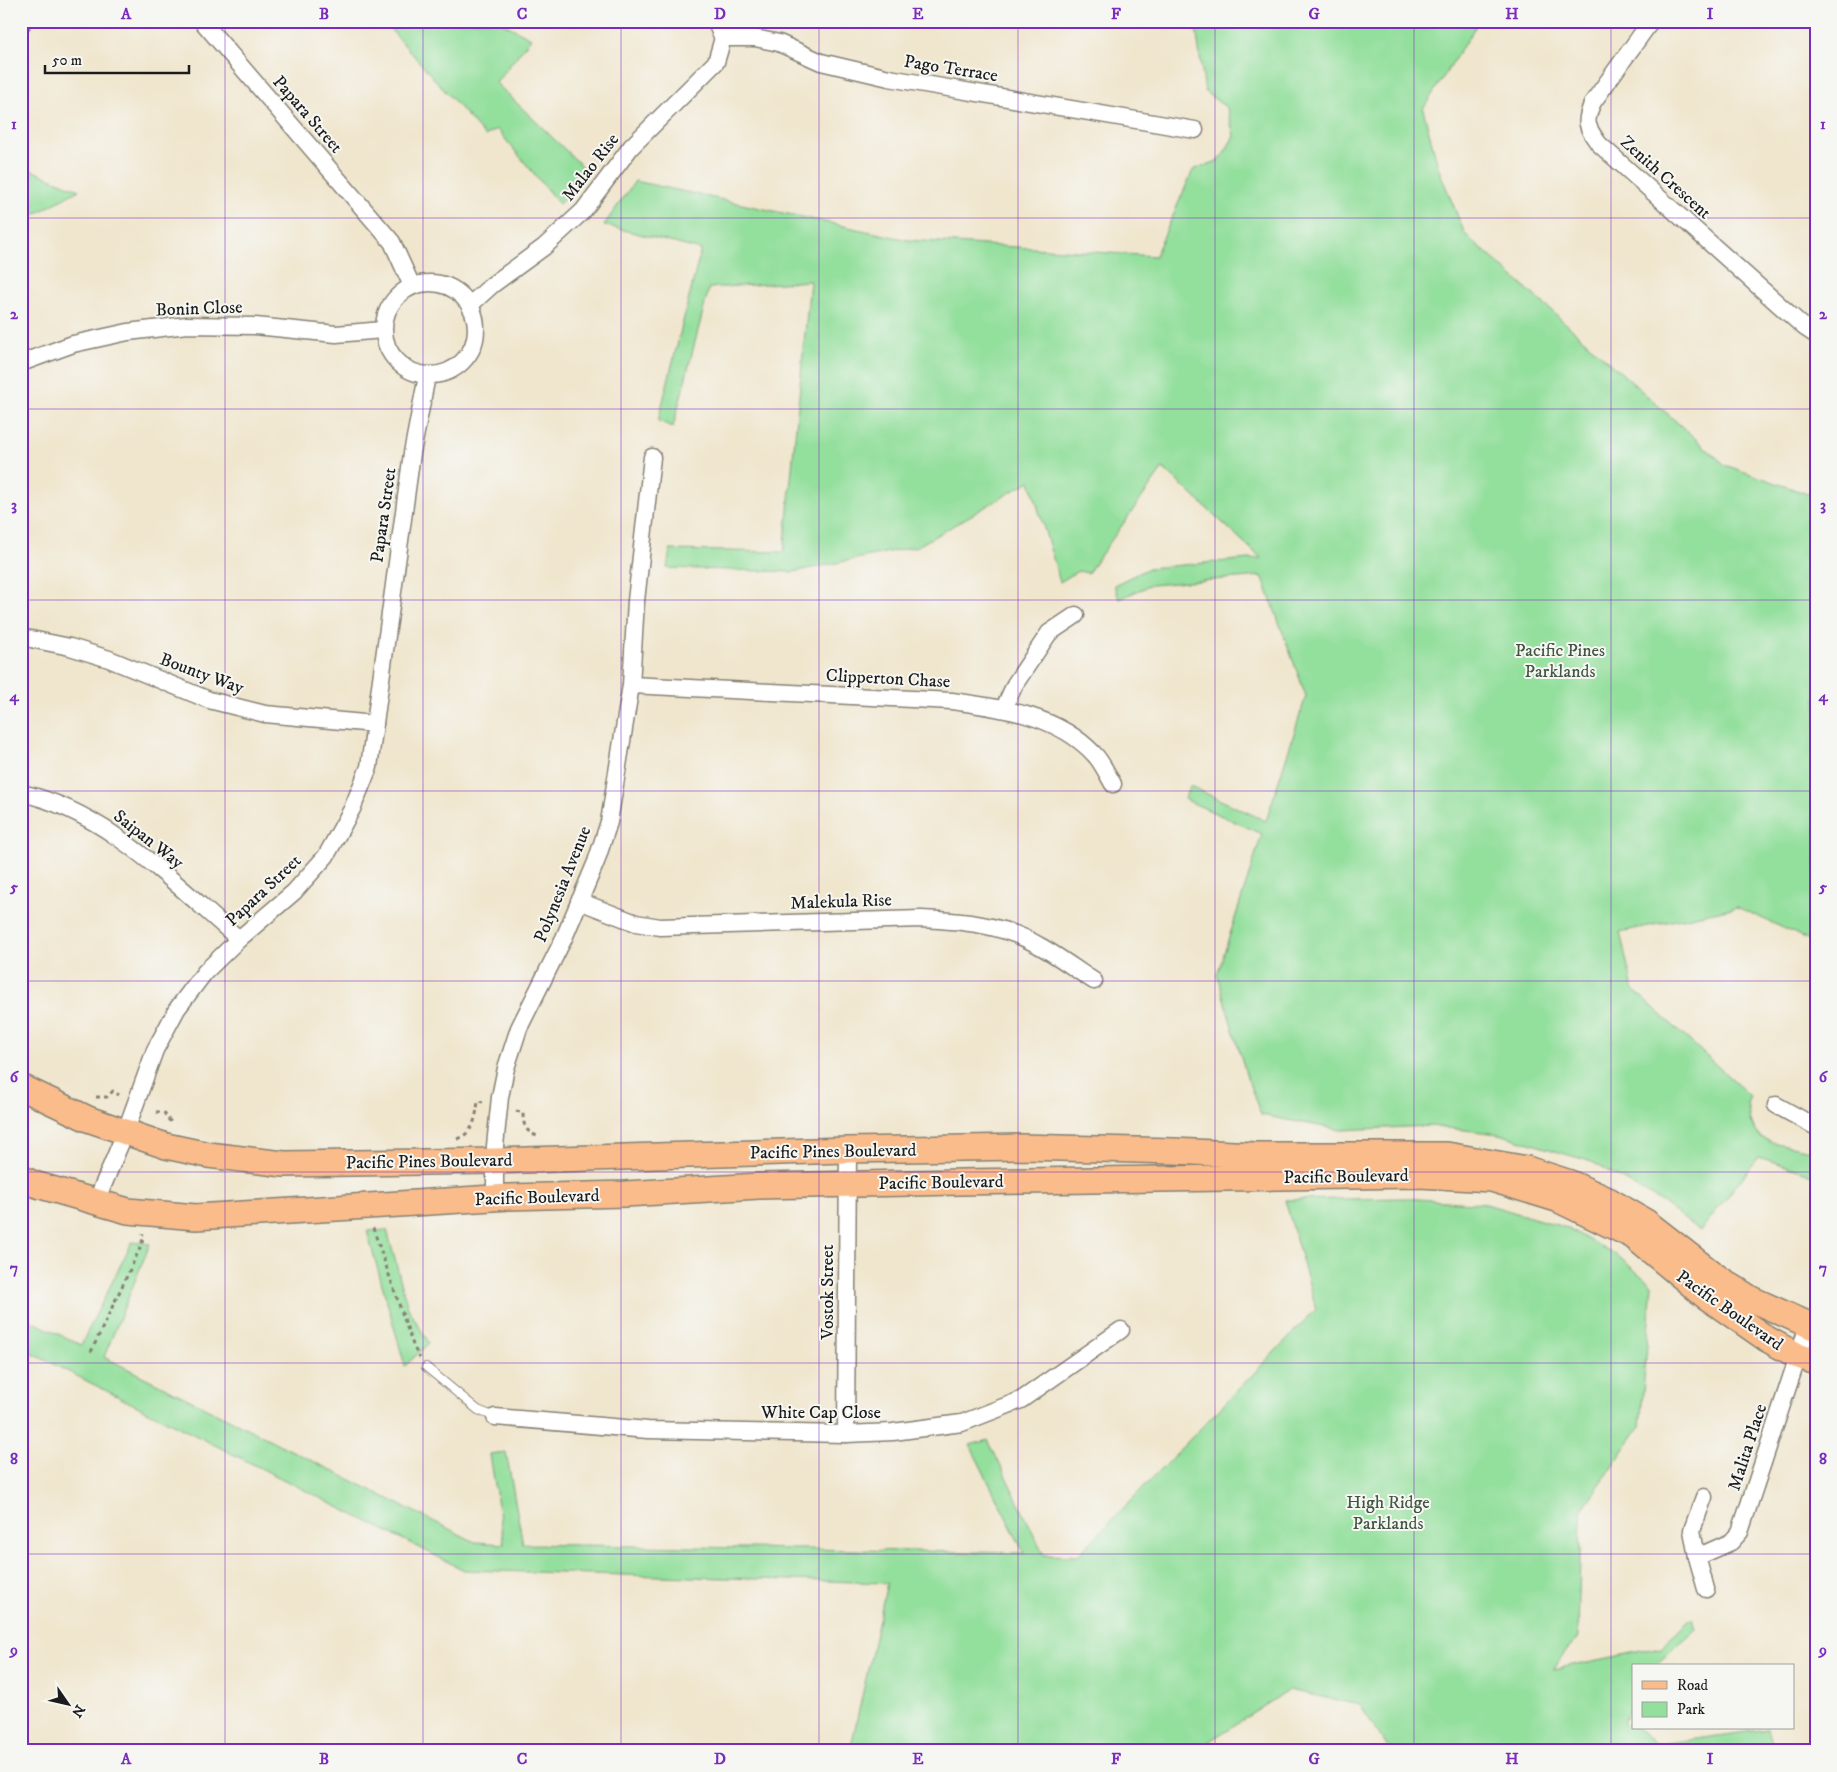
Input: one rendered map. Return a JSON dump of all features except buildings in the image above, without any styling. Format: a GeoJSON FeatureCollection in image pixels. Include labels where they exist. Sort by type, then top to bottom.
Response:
{"type":"FeatureCollection","features":[{"type":"Feature","properties":{"kind":"main road","name":"Pacific Pines Boulevard"},"geometry":{"type":"LineString","coordinates":[[21,1087],[88,1119],[166,1146],[208,1155],[284,1164],[1022,1147],[1254,1155],[1447,1155],[1527,1169],[1570,1183],[1610,1201],[1646,1222]]}},
{"type":"Feature","properties":{"kind":"main road","name":"Pacific Boulevard"},"geometry":{"type":"LineString","coordinates":[[21,1178],[34,1184],[128,1211],[196,1217],[494,1198],[625,1194],[760,1186],[1419,1175],[1492,1179],[1557,1199],[1633,1236],[1704,1295],[1767,1339],[1807,1359]]}},
{"type":"Feature","properties":{"kind":"main road","name":"Pacific Boulevard"},"geometry":{"type":"LineString","coordinates":[[1646,1222],[1714,1275],[1743,1294],[1812,1327]]}},
{"type":"Feature","properties":{"kind":"street","name":"Papara Street"},"geometry":{"type":"LineString","coordinates":[[202,21],[392,242],[412,286]]}},
{"type":"Feature","properties":{"kind":"street"},"geometry":{"type":"LineString","coordinates":[[715,21],[723,38]]}},
{"type":"Feature","properties":{"kind":"street","name":"Zenith Crescent"},"geometry":{"type":"LineString","coordinates":[[1651,21],[1593,102],[1587,116],[1588,128],[1599,144],[1804,327],[1816,335]]}},
{"type":"Feature","properties":{"kind":"street","name":"Pago Terrace"},"geometry":{"type":"LineString","coordinates":[[723,38],[755,38],[779,42],[821,62],[889,78],[1195,130]]}},
{"type":"Feature","properties":{"kind":"street","name":"Malao Rise"},"geometry":{"type":"LineString","coordinates":[[470,305],[492,284],[544,247],[583,211],[631,147],[716,62],[723,38]]}},
{"type":"Feature","properties":{"kind":"street"},"geometry":{"type":"LineString","coordinates":[[428,282],[445,285],[459,292],[470,305],[476,321],[476,337],[470,353],[458,366],[444,374],[427,376],[410,372],[396,362],[386,347],[383,330],[385,316],[391,303],[400,293],[412,286],[428,282]]}},
{"type":"Feature","properties":{"kind":"street","name":"Bonin Close"},"geometry":{"type":"LineString","coordinates":[[21,364],[73,344],[128,332],[187,325],[255,326],[336,334],[383,330]]}},
{"type":"Feature","properties":{"kind":"street","name":"Papara Street"},"geometry":{"type":"LineString","coordinates":[[96,1202],[125,1133],[155,1050],[176,1009],[205,972],[239,939],[294,892],[326,856],[352,809],[369,767],[412,452],[427,376]]}},
{"type":"Feature","properties":{"kind":"street","name":"Polynesia Avenue"},"geometry":{"type":"LineString","coordinates":[[494,1198],[500,1098],[506,1068],[519,1028],[564,938],[596,862],[609,822],[631,685],[636,601],[652,457]]}},
{"type":"Feature","properties":{"kind":"street"},"geometry":{"type":"LineString","coordinates":[[1004,708],[1014,684],[1049,633],[1076,615]]}},
{"type":"Feature","properties":{"kind":"street","name":"Bounty Way"},"geometry":{"type":"LineString","coordinates":[[21,637],[70,647],[109,659],[208,700],[265,714],[375,724]]}},
{"type":"Feature","properties":{"kind":"street","name":"Clipperton Chase"},"geometry":{"type":"LineString","coordinates":[[631,685],[952,701],[1004,708],[1031,716],[1070,733],[1095,755],[1113,784]]}},
{"type":"Feature","properties":{"kind":"street","name":"Saipan Way"},"geometry":{"type":"LineString","coordinates":[[21,793],[39,797],[82,815],[123,840],[239,939]]}},
{"type":"Feature","properties":{"kind":"street","name":"Malekula Rise"},"geometry":{"type":"LineString","coordinates":[[579,901],[636,923],[660,926],[921,919],[964,921],[1004,930],[1038,944],[1094,981]]}},
{"type":"Feature","properties":{"kind":"street"},"geometry":{"type":"LineString","coordinates":[[1776,1105],[1816,1127]]}},
{"type":"Feature","properties":{"kind":"street","name":"Vostok Street"},"geometry":{"type":"LineString","coordinates":[[846,1434],[848,1150]]}},
{"type":"Feature","properties":{"kind":"street","name":"Malita Place"},"geometry":{"type":"LineString","coordinates":[[1697,1557],[1731,1542],[1740,1532],[1807,1359],[1812,1327]]}},
{"type":"Feature","properties":{"kind":"street","name":"White Cap Close"},"geometry":{"type":"LineString","coordinates":[[495,1417],[648,1430],[846,1434],[893,1432],[962,1423],[1021,1400],[1121,1330]]}},
{"type":"Feature","properties":{"kind":"street"},"geometry":{"type":"LineString","coordinates":[[1704,1497],[1692,1530],[1706,1589]]}},
{"type":"Feature","properties":{"kind":"lane"},"geometry":{"type":"LineString","coordinates":[[426,1367],[478,1410],[495,1417]]}},
{"type":"Feature","properties":{"kind":"path"},"geometry":{"type":"LineString","coordinates":[[21,35],[37,21]]}},
{"type":"Feature","properties":{"kind":"path"},"geometry":{"type":"LineString","coordinates":[[453,1140],[467,1133],[476,1117],[478,1101],[483,1103]]}},
{"type":"Feature","properties":{"kind":"path"},"geometry":{"type":"LineString","coordinates":[[156,1112],[164,1112],[167,1118],[176,1126]]}},
{"type":"Feature","properties":{"kind":"path"},"geometry":{"type":"LineString","coordinates":[[370,1206],[373,1229],[414,1348],[426,1367]]}},
{"type":"Feature","properties":{"kind":"path"},"geometry":{"type":"LineString","coordinates":[[91,1352],[142,1244],[146,1213]]}},
{"type":"Feature","properties":{"kind":"green space"},"geometry":{"type":"Polygon","coordinates":[[[383,21],[499,21],[531,38],[496,83],[585,169],[559,204],[497,129],[485,136],[383,21]]]}},
{"type":"Feature","properties":{"kind":"green space","name":"Pacific Pines Parklands"},"geometry":{"type":"Polygon","coordinates":[[[1195,21],[1479,21],[1423,109],[1439,170],[1465,234],[1725,465],[1816,497],[1816,943],[1737,907],[1620,932],[1633,989],[1750,1096],[1747,1103],[1750,1121],[1759,1136],[1771,1142],[1816,1151],[1816,1176],[1759,1157],[1700,1231],[1659,1200],[1592,1162],[1499,1134],[1430,1126],[1341,1130],[1261,1115],[1247,1077],[1217,975],[1262,834],[1184,799],[1190,786],[1266,821],[1306,696],[1262,576],[1151,585],[1119,599],[1114,585],[1149,568],[1261,558],[1163,468],[1088,573],[1078,571],[1060,582],[1030,481],[918,546],[793,572],[667,568],[670,550],[784,552],[810,281],[709,288],[673,427],[658,421],[701,250],[604,225],[635,181],[908,240],[1155,256],[1193,170],[1220,160],[1234,136],[1227,108],[1205,92],[1195,21]]]}},
{"type":"Feature","properties":{"kind":"green space"},"geometry":{"type":"Polygon","coordinates":[[[21,166],[79,190],[21,222],[21,166]]]}},
{"type":"Feature","properties":{"kind":"green space","name":"High Ridge Parklands"},"geometry":{"type":"Polygon","coordinates":[[[1403,1198],[1486,1204],[1567,1228],[1618,1256],[1652,1285],[1640,1427],[1581,1511],[1578,1636],[1553,1669],[1661,1647],[1692,1618],[1695,1630],[1656,1664],[1632,1664],[1632,1704],[1623,1722],[1632,1728],[1632,1730],[1636,1730],[1659,1744],[1761,1730],[1768,1730],[1772,1742],[1731,1751],[1390,1751],[1360,1705],[1289,1690],[1194,1751],[850,1751],[887,1583],[464,1570],[21,1348],[21,1316],[81,1345],[132,1242],[150,1244],[104,1357],[475,1542],[504,1544],[490,1454],[506,1452],[523,1544],[1024,1553],[970,1445],[988,1440],[1044,1555],[1077,1556],[1316,1309],[1285,1200],[1403,1198]]]}},
{"type":"Feature","properties":{"kind":"green space"},"geometry":{"type":"Polygon","coordinates":[[[387,1230],[408,1308],[429,1343],[405,1366],[367,1231],[387,1230]]]}}]}
